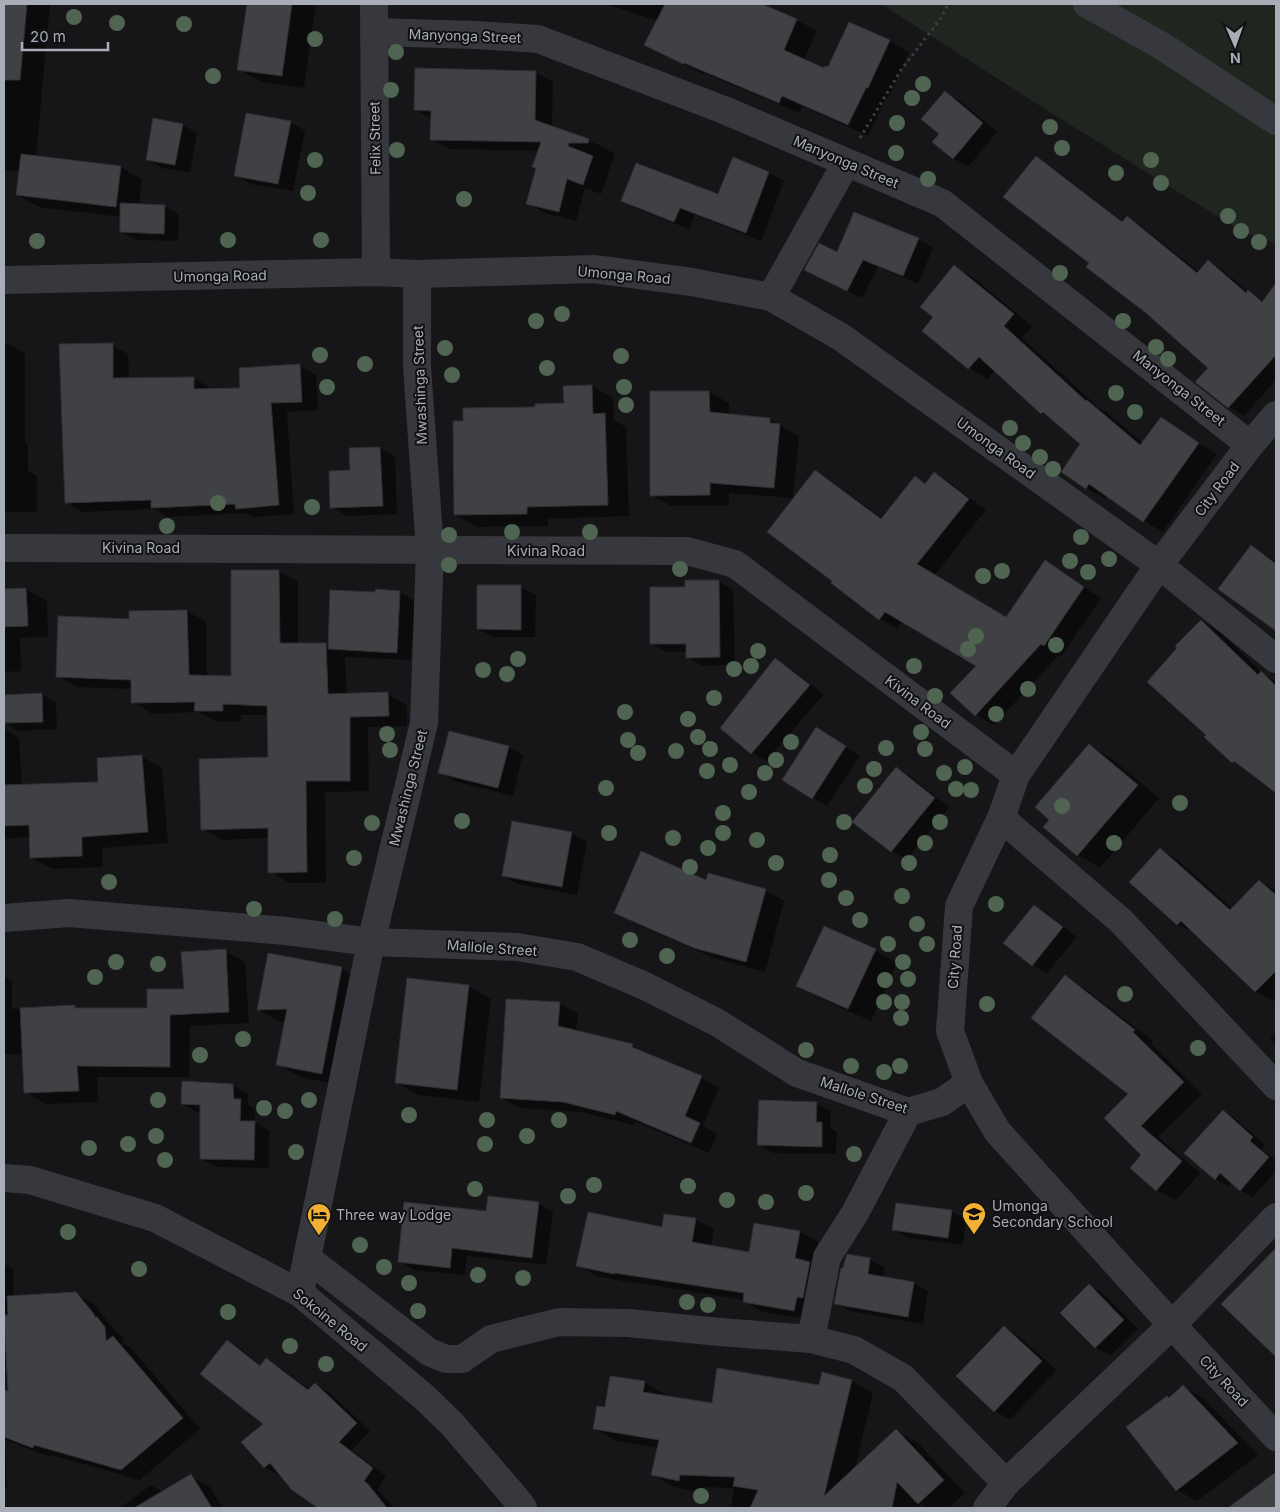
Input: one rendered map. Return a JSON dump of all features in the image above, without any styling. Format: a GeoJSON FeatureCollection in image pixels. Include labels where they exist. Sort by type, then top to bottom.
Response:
{"type":"FeatureCollection","features":[{"type":"Feature","properties":{"kind":"street","name":"Felix Street"},"geometry":{"type":"LineString","coordinates":[[374,4],[376,272]]}},
{"type":"Feature","properties":{"kind":"street"},"geometry":{"type":"LineString","coordinates":[[1087,4],[1162,46],[1276,121]]}},
{"type":"Feature","properties":{"kind":"street","name":"Manyonga Street"},"geometry":{"type":"LineString","coordinates":[[374,32],[476,34],[538,39],[724,110],[942,203],[1250,445]]}},
{"type":"Feature","properties":{"kind":"street"},"geometry":{"type":"LineString","coordinates":[[771,297],[846,163]]}},
{"type":"Feature","properties":{"kind":"street","name":"Umonga Road"},"geometry":{"type":"LineString","coordinates":[[4,280],[376,272],[417,274],[594,269],[692,282],[771,297],[841,338],[1159,566]]}},
{"type":"Feature","properties":{"kind":"street","name":"Mwashinga Street"},"geometry":{"type":"LineString","coordinates":[[300,1293],[371,942],[424,722],[430,550],[417,367],[417,274]]}},
{"type":"Feature","properties":{"kind":"street","name":"City Road"},"geometry":{"type":"LineString","coordinates":[[1276,415],[1250,445],[1159,566],[1016,775],[1001,818],[959,906],[950,1031],[969,1083],[997,1131],[1172,1326],[1276,1437]]}},
{"type":"Feature","properties":{"kind":"street","name":"Kivina Road"},"geometry":{"type":"LineString","coordinates":[[4,548],[687,552],[736,564],[1016,775]]}},
{"type":"Feature","properties":{"kind":"street"},"geometry":{"type":"LineString","coordinates":[[1159,566],[1276,659]]}},
{"type":"Feature","properties":{"kind":"street"},"geometry":{"type":"LineString","coordinates":[[1001,818],[1121,921],[1276,1086]]}},
{"type":"Feature","properties":{"kind":"street","name":"Mallole Street"},"geometry":{"type":"LineString","coordinates":[[4,918],[70,912],[286,931],[371,942],[517,947],[577,957],[645,986],[718,1023],[797,1073],[908,1112],[942,1102],[969,1083]]}},
{"type":"Feature","properties":{"kind":"street"},"geometry":{"type":"LineString","coordinates":[[811,1339],[827,1258],[855,1213],[908,1112]]}},
{"type":"Feature","properties":{"kind":"street","name":"Sokoine Road"},"geometry":{"type":"LineString","coordinates":[[4,1178],[30,1180],[154,1218],[300,1293],[424,1397],[452,1424],[523,1508]]}},
{"type":"Feature","properties":{"kind":"street"},"geometry":{"type":"LineString","coordinates":[[987,1508],[1006,1483],[1172,1326],[1276,1217]]}},
{"type":"Feature","properties":{"kind":"street"},"geometry":{"type":"LineString","coordinates":[[307,1258],[429,1352],[446,1359],[462,1359],[491,1339],[559,1322],[628,1323],[811,1339],[854,1350],[903,1378],[1006,1483]]}},
{"type":"Feature","properties":{"kind":"path"},"geometry":{"type":"LineString","coordinates":[[846,163],[901,70],[941,18],[948,4]]}},
{"type":"Feature","properties":{"kind":"shaded area"},"geometry":{"type":"Polygon","coordinates":[[[881,4],[1276,4],[1276,244],[1241,231],[881,4]]]}},
{"type":"Feature","properties":{"kind":"building"},"geometry":{"type":"Polygon","coordinates":[[[4,4],[27,4],[20,80],[4,80],[4,4]]]}},
{"type":"Feature","properties":{"kind":"building"},"geometry":{"type":"Polygon","coordinates":[[[247,4],[292,4],[282,76],[237,70],[247,4]]]}},
{"type":"Feature","properties":{"kind":"building"},"geometry":{"type":"Polygon","coordinates":[[[665,4],[762,4],[797,19],[784,50],[824,68],[825,66],[828,67],[849,22],[890,40],[868,88],[866,88],[848,125],[782,96],[779,103],[683,64],[644,45],[665,4]]]}},
{"type":"Feature","properties":{"kind":"building"},"geometry":{"type":"Polygon","coordinates":[[[415,68],[536,71],[535,120],[589,139],[588,143],[569,143],[568,146],[593,156],[583,185],[567,179],[559,212],[526,204],[536,168],[532,167],[541,142],[430,140],[431,111],[414,110],[415,68]]]}},
{"type":"Feature","properties":{"kind":"building"},"geometry":{"type":"Polygon","coordinates":[[[945,91],[983,123],[953,159],[932,142],[939,134],[921,119],[945,91]]]}},
{"type":"Feature","properties":{"kind":"building"},"geometry":{"type":"Polygon","coordinates":[[[246,113],[291,121],[278,184],[234,176],[246,113]]]}},
{"type":"Feature","properties":{"kind":"building"},"geometry":{"type":"Polygon","coordinates":[[[153,118],[183,124],[175,165],[146,160],[153,118]]]}},
{"type":"Feature","properties":{"kind":"building"},"geometry":{"type":"Polygon","coordinates":[[[21,154],[121,166],[116,207],[16,195],[21,154]]]}},
{"type":"Feature","properties":{"kind":"building"},"geometry":{"type":"Polygon","coordinates":[[[1036,156],[1122,222],[1127,216],[1197,273],[1208,260],[1246,293],[1248,290],[1262,302],[1276,283],[1276,355],[1228,408],[1195,382],[1208,368],[1146,313],[1086,267],[1089,263],[1003,197],[1036,156]]]}},
{"type":"Feature","properties":{"kind":"building"},"geometry":{"type":"Polygon","coordinates":[[[733,157],[769,172],[746,233],[680,208],[674,222],[621,201],[636,163],[718,194],[733,157]]]}},
{"type":"Feature","properties":{"kind":"building"},"geometry":{"type":"Polygon","coordinates":[[[120,203],[165,205],[164,234],[120,232],[120,203]]]}},
{"type":"Feature","properties":{"kind":"building"},"geometry":{"type":"Polygon","coordinates":[[[854,212],[919,238],[903,276],[863,260],[847,291],[804,270],[819,243],[837,252],[854,212]]]}},
{"type":"Feature","properties":{"kind":"building"},"geometry":{"type":"Polygon","coordinates":[[[954,265],[1014,314],[1004,326],[1086,401],[1140,445],[1161,417],[1199,443],[1143,522],[1089,484],[1086,489],[1061,472],[1080,444],[1043,412],[1041,414],[979,357],[968,369],[922,331],[933,317],[920,307],[954,265]]]}},
{"type":"Feature","properties":{"kind":"building"},"geometry":{"type":"Polygon","coordinates":[[[113,343],[113,378],[194,377],[194,389],[240,388],[239,368],[300,364],[302,402],[271,403],[279,505],[236,509],[235,504],[151,508],[151,500],[65,503],[59,344],[113,343]]]}},
{"type":"Feature","properties":{"kind":"building"},"geometry":{"type":"Polygon","coordinates":[[[592,385],[593,414],[605,413],[608,505],[527,507],[527,514],[454,515],[453,421],[463,421],[463,408],[535,407],[535,404],[564,403],[563,386],[592,385]]]}},
{"type":"Feature","properties":{"kind":"building"},"geometry":{"type":"Polygon","coordinates":[[[650,391],[709,391],[710,412],[770,418],[770,423],[780,424],[774,488],[710,483],[710,495],[650,496],[650,391]]]}},
{"type":"Feature","properties":{"kind":"building"},"geometry":{"type":"Polygon","coordinates":[[[380,447],[383,506],[330,508],[329,471],[350,470],[349,448],[380,447]]]}},
{"type":"Feature","properties":{"kind":"building"},"geometry":{"type":"Polygon","coordinates":[[[815,470],[881,519],[915,476],[925,484],[934,472],[969,499],[917,564],[1006,617],[1045,560],[1084,587],[1044,646],[1041,644],[975,716],[950,693],[976,666],[885,612],[879,620],[831,583],[832,581],[767,532],[815,470]]]}},
{"type":"Feature","properties":{"kind":"building"},"geometry":{"type":"Polygon","coordinates":[[[1251,545],[1276,564],[1276,631],[1218,589],[1251,545]]]}},
{"type":"Feature","properties":{"kind":"building"},"geometry":{"type":"Polygon","coordinates":[[[231,570],[279,570],[280,643],[326,643],[328,694],[388,692],[389,716],[350,717],[350,781],[306,781],[307,872],[268,873],[268,828],[201,830],[199,759],[268,757],[267,706],[223,704],[223,711],[194,711],[195,702],[131,703],[131,680],[56,677],[58,616],[129,619],[129,611],[187,610],[189,675],[231,676],[231,570]]]}},
{"type":"Feature","properties":{"kind":"building"},"geometry":{"type":"Polygon","coordinates":[[[685,580],[719,580],[720,657],[686,658],[686,644],[650,644],[650,587],[685,587],[685,580]]]}},
{"type":"Feature","properties":{"kind":"building"},"geometry":{"type":"Polygon","coordinates":[[[477,585],[521,585],[521,630],[477,629],[477,585]]]}},
{"type":"Feature","properties":{"kind":"building"},"geometry":{"type":"Polygon","coordinates":[[[26,588],[28,626],[4,627],[4,589],[26,588]]]}},
{"type":"Feature","properties":{"kind":"building"},"geometry":{"type":"Polygon","coordinates":[[[376,589],[400,591],[397,653],[328,649],[330,590],[375,592],[376,589]]]}},
{"type":"Feature","properties":{"kind":"building"},"geometry":{"type":"Polygon","coordinates":[[[1201,620],[1258,675],[1261,671],[1276,686],[1276,793],[1234,761],[1232,763],[1204,737],[1206,735],[1147,682],[1177,648],[1175,646],[1201,620]]]}},
{"type":"Feature","properties":{"kind":"building"},"geometry":{"type":"Polygon","coordinates":[[[775,658],[810,685],[751,754],[720,728],[775,658]]]}},
{"type":"Feature","properties":{"kind":"building"},"geometry":{"type":"Polygon","coordinates":[[[42,693],[43,722],[4,723],[4,695],[42,693]]]}},
{"type":"Feature","properties":{"kind":"building"},"geometry":{"type":"Polygon","coordinates":[[[816,727],[846,746],[812,799],[782,780],[816,727]]]}},
{"type":"Feature","properties":{"kind":"building"},"geometry":{"type":"Polygon","coordinates":[[[449,731],[509,746],[498,788],[438,773],[449,731]]]}},
{"type":"Feature","properties":{"kind":"building"},"geometry":{"type":"Polygon","coordinates":[[[1089,744],[1138,785],[1077,856],[1043,827],[1049,820],[1035,807],[1089,744]]]}},
{"type":"Feature","properties":{"kind":"building"},"geometry":{"type":"Polygon","coordinates":[[[142,755],[148,832],[82,837],[82,856],[30,858],[29,825],[4,826],[4,785],[98,782],[97,758],[142,755]]]}},
{"type":"Feature","properties":{"kind":"building"},"geometry":{"type":"Polygon","coordinates":[[[896,767],[935,798],[891,852],[852,822],[896,767]]]}},
{"type":"Feature","properties":{"kind":"building"},"geometry":{"type":"Polygon","coordinates":[[[512,821],[572,832],[562,887],[502,876],[512,821]]]}},
{"type":"Feature","properties":{"kind":"building"},"geometry":{"type":"Polygon","coordinates":[[[1160,848],[1230,910],[1259,880],[1276,895],[1276,971],[1255,992],[1181,921],[1177,925],[1129,882],[1160,848]]]}},
{"type":"Feature","properties":{"kind":"building"},"geometry":{"type":"Polygon","coordinates":[[[641,851],[706,880],[708,873],[766,889],[746,962],[694,948],[614,913],[641,851]]]}},
{"type":"Feature","properties":{"kind":"building"},"geometry":{"type":"Polygon","coordinates":[[[1034,905],[1063,927],[1032,966],[1003,943],[1034,905]]]}},
{"type":"Feature","properties":{"kind":"building"},"geometry":{"type":"Polygon","coordinates":[[[824,926],[876,949],[848,1009],[796,986],[824,926]]]}},
{"type":"Feature","properties":{"kind":"building"},"geometry":{"type":"Polygon","coordinates":[[[226,949],[229,1012],[170,1015],[170,1067],[77,1066],[79,1091],[24,1093],[20,1008],[75,1005],[75,1008],[147,1008],[147,989],[184,989],[181,952],[226,949]]]}},
{"type":"Feature","properties":{"kind":"building"},"geometry":{"type":"Polygon","coordinates":[[[268,953],[342,967],[322,1074],[276,1065],[287,1009],[257,1010],[268,953]]]}},
{"type":"Feature","properties":{"kind":"building"},"geometry":{"type":"Polygon","coordinates":[[[1065,975],[1135,1030],[1133,1032],[1184,1082],[1141,1126],[1182,1161],[1156,1191],[1130,1168],[1141,1155],[1104,1118],[1128,1094],[1031,1018],[1065,975]]]}},
{"type":"Feature","properties":{"kind":"building"},"geometry":{"type":"Polygon","coordinates":[[[407,978],[469,985],[457,1090],[395,1083],[407,978]]]}},
{"type":"Feature","properties":{"kind":"building"},"geometry":{"type":"Polygon","coordinates":[[[506,999],[560,1002],[558,1026],[633,1044],[632,1047],[702,1076],[685,1116],[700,1123],[691,1143],[616,1111],[615,1115],[563,1102],[500,1098],[506,999]]]}},
{"type":"Feature","properties":{"kind":"building"},"geometry":{"type":"Polygon","coordinates":[[[182,1081],[233,1084],[234,1099],[241,1099],[240,1121],[255,1121],[254,1160],[200,1159],[200,1105],[181,1104],[182,1081]]]}},
{"type":"Feature","properties":{"kind":"building"},"geometry":{"type":"Polygon","coordinates":[[[759,1100],[817,1102],[816,1122],[822,1122],[822,1147],[757,1145],[759,1100]]]}},
{"type":"Feature","properties":{"kind":"building"},"geometry":{"type":"Polygon","coordinates":[[[1223,1110],[1253,1137],[1250,1141],[1269,1157],[1240,1191],[1220,1173],[1215,1180],[1184,1153],[1223,1110]]]}},
{"type":"Feature","properties":{"kind":"building"},"geometry":{"type":"Polygon","coordinates":[[[488,1196],[539,1202],[532,1258],[452,1248],[450,1268],[398,1262],[404,1202],[486,1211],[488,1196]]]}},
{"type":"Feature","properties":{"kind":"building"},"geometry":{"type":"Polygon","coordinates":[[[896,1203],[952,1210],[948,1238],[892,1230],[896,1203]]]}},
{"type":"Feature","properties":{"kind":"building"},"geometry":{"type":"Polygon","coordinates":[[[588,1212],[662,1227],[664,1214],[696,1218],[692,1242],[749,1252],[754,1223],[800,1231],[795,1258],[810,1262],[803,1298],[797,1297],[794,1311],[743,1302],[744,1293],[614,1274],[576,1266],[588,1212]]]}},
{"type":"Feature","properties":{"kind":"building"},"geometry":{"type":"Polygon","coordinates":[[[1276,1248],[1276,1357],[1221,1304],[1276,1248]]]}},
{"type":"Feature","properties":{"kind":"building"},"geometry":{"type":"Polygon","coordinates":[[[847,1254],[870,1258],[868,1274],[914,1282],[908,1317],[834,1304],[841,1268],[843,1268],[847,1254]]]}},
{"type":"Feature","properties":{"kind":"building"},"geometry":{"type":"Polygon","coordinates":[[[1089,1284],[1124,1320],[1095,1348],[1060,1313],[1089,1284]]]}},
{"type":"Feature","properties":{"kind":"building"},"geometry":{"type":"Polygon","coordinates":[[[76,1292],[105,1327],[106,1341],[113,1336],[183,1418],[121,1470],[34,1445],[33,1448],[4,1437],[4,1390],[8,1391],[4,1315],[8,1315],[7,1296],[76,1292]]]}},
{"type":"Feature","properties":{"kind":"building"},"geometry":{"type":"Polygon","coordinates":[[[1004,1326],[1042,1361],[994,1412],[956,1376],[1004,1326]]]}},
{"type":"Feature","properties":{"kind":"building"},"geometry":{"type":"Polygon","coordinates":[[[227,1340],[260,1366],[266,1358],[308,1390],[315,1383],[357,1423],[339,1442],[373,1468],[364,1481],[387,1508],[318,1508],[292,1490],[270,1463],[264,1468],[241,1442],[263,1424],[200,1374],[227,1340]]]}},
{"type":"Feature","properties":{"kind":"building"},"geometry":{"type":"Polygon","coordinates":[[[717,1368],[819,1385],[822,1372],[852,1380],[824,1496],[896,1429],[944,1480],[918,1504],[897,1482],[892,1508],[750,1508],[758,1490],[733,1486],[735,1477],[680,1475],[679,1481],[651,1475],[659,1440],[593,1429],[597,1406],[605,1407],[610,1376],[645,1381],[643,1392],[712,1403],[717,1368]]]}},
{"type":"Feature","properties":{"kind":"building"},"geometry":{"type":"Polygon","coordinates":[[[1183,1385],[1238,1443],[1176,1491],[1126,1427],[1167,1396],[1169,1398],[1183,1385]]]}},
{"type":"Feature","properties":{"kind":"building"},"geometry":{"type":"Polygon","coordinates":[[[1276,1472],[1276,1508],[1228,1508],[1276,1472]]]}},
{"type":"Feature","properties":{"kind":"building"},"geometry":{"type":"Polygon","coordinates":[[[191,1474],[212,1508],[134,1508],[191,1474]]]}},
{"type":"Feature","properties":{"kind":"place","name":"Umonga Secondary School"},"geometry":{"type":"Point","coordinates":[974,1235]}},
{"type":"Feature","properties":{"kind":"place","name":"Three way Lodge"},"geometry":{"type":"Point","coordinates":[319,1236]}}]}
